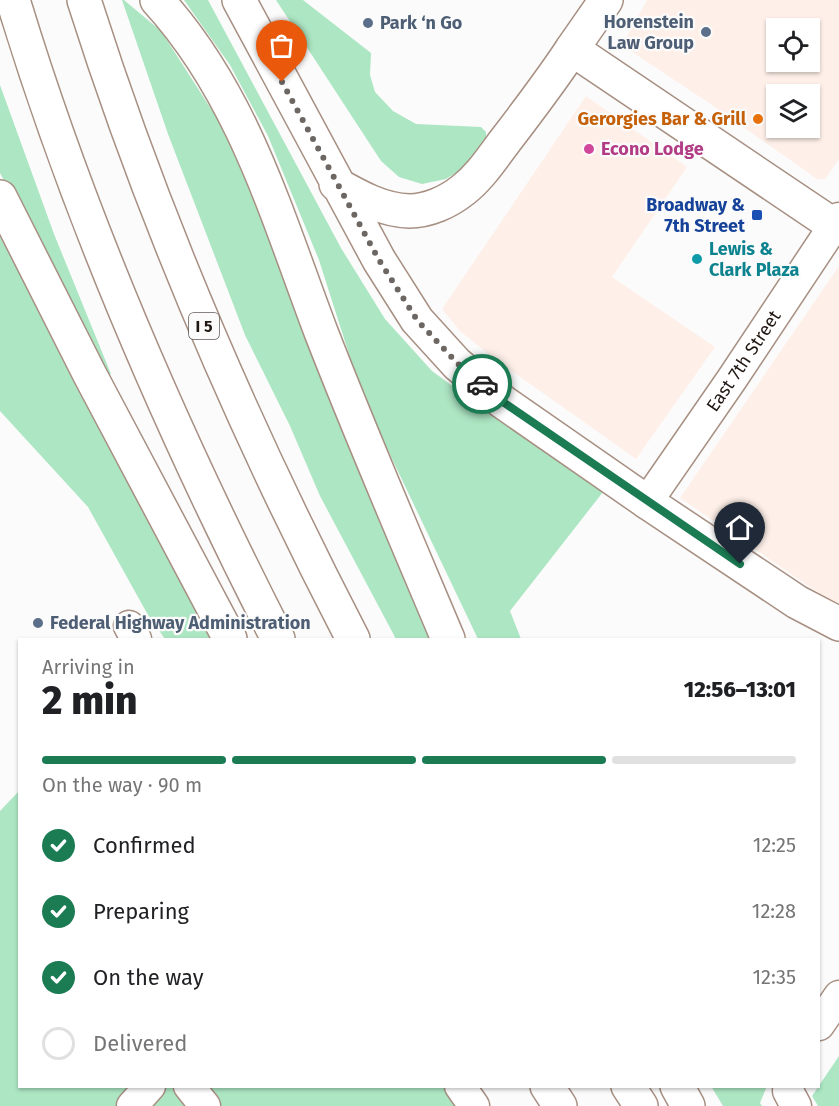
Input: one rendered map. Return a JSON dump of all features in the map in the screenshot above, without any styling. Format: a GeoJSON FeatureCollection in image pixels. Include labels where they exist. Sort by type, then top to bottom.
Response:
{"type":"FeatureCollection","features":[{"type":"Feature","properties":{"kind":"main road"},"geometry":{"type":"LineString","coordinates":[[13,0],[72,174],[136,337],[209,501],[278,638]]}},
{"type":"Feature","properties":{"kind":"main road","name":"I 5"},"geometry":{"type":"LineString","coordinates":[[84,0],[134,148],[200,316],[273,480],[352,638]]}},
{"type":"Feature","properties":{"kind":"main road"},"geometry":{"type":"LineString","coordinates":[[157,0],[189,40],[247,138],[267,183],[321,332],[448,638]]}},
{"type":"Feature","properties":{"kind":"main road"},"geometry":{"type":"LineString","coordinates":[[239,0],[336,184],[379,260],[417,320],[458,364],[503,402],[647,502],[797,602],[839,624]]}},
{"type":"Feature","properties":{"kind":"main road"},"geometry":{"type":"LineString","coordinates":[[336,184],[365,200],[409,211],[428,208],[447,201],[464,190],[480,174],[548,85],[606,0]]}},
{"type":"Feature","properties":{"kind":"main road"},"geometry":{"type":"LineString","coordinates":[[572,49],[837,224]]}},
{"type":"Feature","properties":{"kind":"main road"},"geometry":{"type":"LineString","coordinates":[[0,197],[95,386],[229,638]]}},
{"type":"Feature","properties":{"kind":"main road"},"geometry":{"type":"LineString","coordinates":[[797,602],[839,645]]}},
{"type":"Feature","properties":{"kind":"main road"},"geometry":{"type":"LineString","coordinates":[[548,1088],[560,1106]]}},
{"type":"Feature","properties":{"kind":"main road"},"geometry":{"type":"LineString","coordinates":[[629,1088],[641,1106]]}},
{"type":"Feature","properties":{"kind":"main road"},"geometry":{"type":"LineString","coordinates":[[678,1088],[688,1106]]}},
{"type":"Feature","properties":{"kind":"street","name":"East 7th Street"},"geometry":{"type":"LineString","coordinates":[[647,502],[837,224]]}},
{"type":"Feature","properties":{"kind":"street"},"geometry":{"type":"LineString","coordinates":[[820,1024],[839,996]]}},
{"type":"Feature","properties":{"kind":"street"},"geometry":{"type":"LineString","coordinates":[[132,1106],[148,1088]]}},
{"type":"Feature","properties":{"kind":"street"},"geometry":{"type":"LineString","coordinates":[[191,1088],[205,1106]]}},
{"type":"Feature","properties":{"kind":"street"},"geometry":{"type":"LineString","coordinates":[[461,1088],[474,1106]]}},
{"type":"Feature","properties":{"kind":"street"},"geometry":{"type":"LineString","coordinates":[[789,1088],[796,1106]]}},
{"type":"Feature","properties":{"kind":"shaded area"},"geometry":{"type":"Polygon","coordinates":[[[647,0],[839,0],[839,159],[825,179],[817,179],[626,48],[627,36],[647,0]]]}},
{"type":"Feature","properties":{"kind":"shaded area"},"geometry":{"type":"Polygon","coordinates":[[[586,96],[687,167],[612,277],[715,347],[636,459],[492,357],[460,331],[442,309],[586,96]]]}},
{"type":"Feature","properties":{"kind":"shaded area"},"geometry":{"type":"Polygon","coordinates":[[[839,266],[839,607],[680,498],[839,266]]]}},
{"type":"Feature","properties":{"kind":"green space"},"geometry":{"type":"Polygon","coordinates":[[[122,0],[161,31],[235,150],[314,350],[357,467],[430,638],[395,638],[320,496],[290,426],[245,335],[168,134],[122,0]]]}},
{"type":"Feature","properties":{"kind":"green space"},"geometry":{"type":"Polygon","coordinates":[[[184,0],[208,0],[341,248],[385,319],[432,371],[603,492],[510,611],[521,638],[478,638],[363,398],[319,260],[268,136],[230,65],[184,0]]]}},
{"type":"Feature","properties":{"kind":"green space"},"geometry":{"type":"Polygon","coordinates":[[[276,0],[303,0],[371,53],[370,75],[375,92],[393,111],[416,124],[481,127],[486,132],[486,139],[464,168],[446,179],[422,184],[399,177],[381,161],[276,0]]]}},
{"type":"Feature","properties":{"kind":"green space"},"geometry":{"type":"Polygon","coordinates":[[[0,85],[54,234],[111,374],[107,376],[0,173],[0,85]]]}},
{"type":"Feature","properties":{"kind":"green space"},"geometry":{"type":"Polygon","coordinates":[[[0,237],[212,638],[164,638],[148,615],[88,507],[0,411],[0,237]]]}},
{"type":"Feature","properties":{"kind":"green space"},"geometry":{"type":"Polygon","coordinates":[[[18,792],[18,1088],[461,1088],[473,1106],[0,1106],[0,811],[18,792]]]}},
{"type":"Feature","properties":{"kind":"green space"},"geometry":{"type":"Polygon","coordinates":[[[839,1056],[839,1106],[818,1106],[812,1096],[817,1088],[820,1088],[820,1084],[839,1056]]]}},
{"type":"Feature","properties":{"kind":"green space"},"geometry":{"type":"Polygon","coordinates":[[[712,1088],[766,1088],[760,1103],[762,1106],[723,1106],[712,1088]]]}},
{"type":"Feature","properties":{"kind":"way so far"},"geometry":{"type":"LineString","coordinates":[[282,82],[379,260],[417,320],[458,364],[482,384]]}},
{"type":"Feature","properties":{"kind":"place","name":"Park ‘n Go"},"geometry":{"type":"Point","coordinates":[368,23]}},
{"type":"Feature","properties":{"kind":"place","name":"Horenstein Law Group"},"geometry":{"type":"Point","coordinates":[706,32]}},
{"type":"Feature","properties":{"kind":"place","name":"Gerorgies Bar & Grill"},"geometry":{"type":"Point","coordinates":[758,119]}},
{"type":"Feature","properties":{"kind":"place","name":"Econo Lodge"},"geometry":{"type":"Point","coordinates":[589,149]}},
{"type":"Feature","properties":{"kind":"place","name":"Broadway & 7th Street"},"geometry":{"type":"Point","coordinates":[757,215]}},
{"type":"Feature","properties":{"kind":"place","name":"Lewis & Clark Plaza"},"geometry":{"type":"Point","coordinates":[697,259]}},
{"type":"Feature","properties":{"kind":"place","name":"Federal Highway Administration"},"geometry":{"type":"Point","coordinates":[38,623]}},
{"type":"Feature","properties":{"kind":"route"},"geometry":{"type":"LineString","coordinates":[[482,384],[503,402],[740,564]]}}]}
